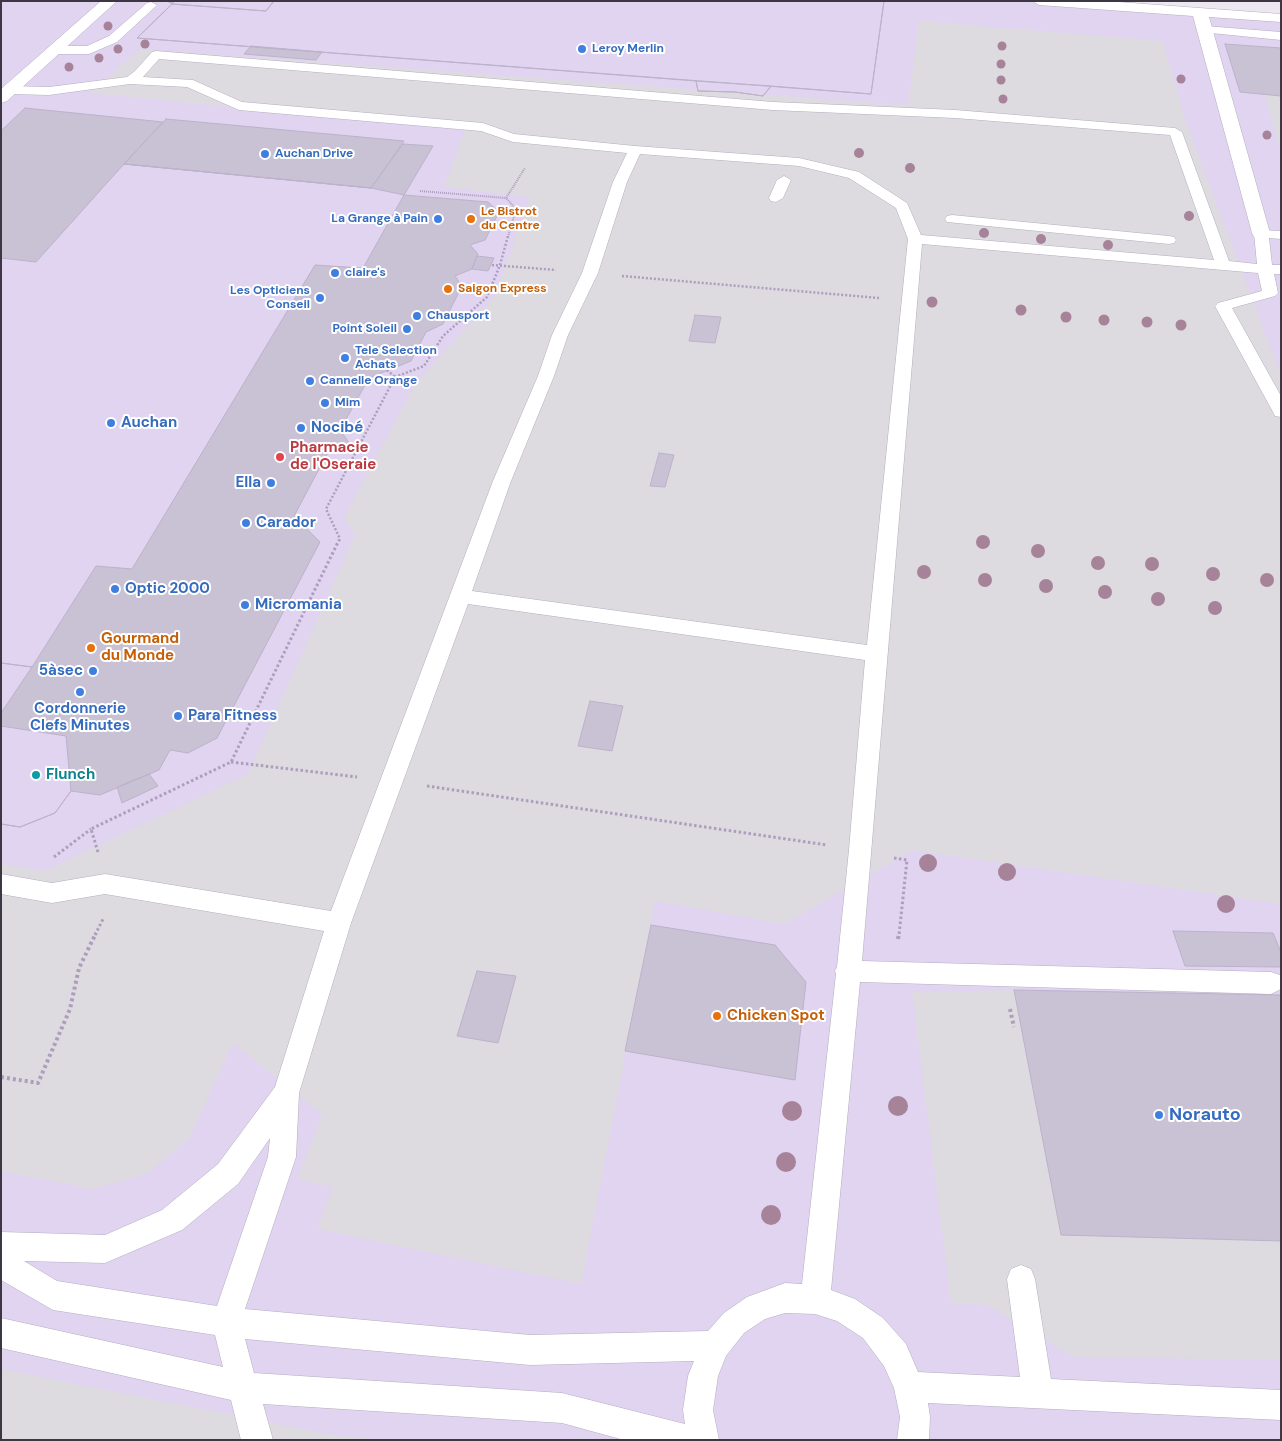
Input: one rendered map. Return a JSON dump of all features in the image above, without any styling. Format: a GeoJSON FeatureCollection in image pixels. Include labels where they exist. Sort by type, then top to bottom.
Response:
{"type":"FeatureCollection","features":[{"type":"Feature","properties":{"kind":"street"},"geometry":{"type":"LineString","coordinates":[[6,94],[110,1]]}},
{"type":"Feature","properties":{"kind":"street"},"geometry":{"type":"LineString","coordinates":[[1039,1],[1281,18]]}},
{"type":"Feature","properties":{"kind":"street"},"geometry":{"type":"LineString","coordinates":[[1200,13],[1261,234]]}},
{"type":"Feature","properties":{"kind":"lane"},"geometry":{"type":"LineString","coordinates":[[54,50],[89,50],[113,39],[151,5]]}},
{"type":"Feature","properties":{"kind":"lane"},"geometry":{"type":"LineString","coordinates":[[1205,30],[1281,36]]}},
{"type":"Feature","properties":{"kind":"lane"},"geometry":{"type":"LineString","coordinates":[[130,80],[139,74],[156,55],[773,106],[955,114],[1175,132],[1223,265]]}},
{"type":"Feature","properties":{"kind":"lane"},"geometry":{"type":"LineString","coordinates":[[6,94],[49,91],[130,80],[189,83],[238,106],[483,127],[502,135],[635,150],[799,162],[854,175],[902,206],[915,239],[876,654],[861,850],[847,971],[815,1299]]}},
{"type":"Feature","properties":{"kind":"lane"},"geometry":{"type":"LineString","coordinates":[[257,1440],[226,1322],[282,1157],[286,1093],[339,923],[502,481],[546,376],[560,336],[590,273],[620,182],[635,150]]}},
{"type":"Feature","properties":{"kind":"lane"},"geometry":{"type":"LineString","coordinates":[[776,198],[784,180]]}},
{"type":"Feature","properties":{"kind":"lane"},"geometry":{"type":"LineString","coordinates":[[952,219],[1169,240]]}},
{"type":"Feature","properties":{"kind":"lane"},"geometry":{"type":"LineString","coordinates":[[1281,235],[1261,234],[1265,269],[1275,293],[1223,306],[1281,412]]}},
{"type":"Feature","properties":{"kind":"lane"},"geometry":{"type":"LineString","coordinates":[[915,239],[1281,270]]}},
{"type":"Feature","properties":{"kind":"lane"},"geometry":{"type":"LineString","coordinates":[[461,596],[876,654]]}},
{"type":"Feature","properties":{"kind":"lane"},"geometry":{"type":"LineString","coordinates":[[1,884],[52,893],[105,884],[339,923]]}},
{"type":"Feature","properties":{"kind":"lane"},"geometry":{"type":"LineString","coordinates":[[847,971],[1271,982]]}},
{"type":"Feature","properties":{"kind":"lane"},"geometry":{"type":"LineString","coordinates":[[1,1246],[105,1249],[172,1220],[228,1174],[286,1093]]}},
{"type":"Feature","properties":{"kind":"lane"},"geometry":{"type":"LineString","coordinates":[[1,1264],[53,1295],[226,1322],[530,1350],[715,1346]]}},
{"type":"Feature","properties":{"kind":"lane"},"geometry":{"type":"LineString","coordinates":[[1022,1279],[1038,1394]]}},
{"type":"Feature","properties":{"kind":"lane"},"geometry":{"type":"LineString","coordinates":[[703,1440],[698,1410],[702,1376],[715,1346],[734,1323],[758,1307],[785,1298],[815,1299],[845,1309],[873,1328],[895,1355],[909,1387],[915,1417],[913,1440]]}},
{"type":"Feature","properties":{"kind":"lane"},"geometry":{"type":"LineString","coordinates":[[1,1333],[243,1388],[562,1408],[685,1440]]}},
{"type":"Feature","properties":{"kind":"lane"},"geometry":{"type":"LineString","coordinates":[[909,1387],[1281,1404]]}},
{"type":"Feature","properties":{"kind":"path"},"geometry":{"type":"LineString","coordinates":[[506,198],[529,160],[550,141]]}},
{"type":"Feature","properties":{"kind":"path"},"geometry":{"type":"LineString","coordinates":[[231,762],[340,539],[326,509],[395,376],[424,366],[443,336],[487,296],[500,265],[516,209],[506,198],[420,191]]}},
{"type":"Feature","properties":{"kind":"path"},"geometry":{"type":"LineString","coordinates":[[492,265],[910,301]]}},
{"type":"Feature","properties":{"kind":"path"},"geometry":{"type":"LineString","coordinates":[[387,370],[395,376]]}},
{"type":"Feature","properties":{"kind":"path"},"geometry":{"type":"LineString","coordinates":[[52,858],[91,828],[231,762],[392,781],[861,850],[906,860],[898,942]]}},
{"type":"Feature","properties":{"kind":"path"},"geometry":{"type":"LineString","coordinates":[[1,1077],[38,1083],[70,1009],[78,968],[106,912],[105,884],[91,828]]}},
{"type":"Feature","properties":{"kind":"path"},"geometry":{"type":"LineString","coordinates":[[998,975],[1006,988],[1014,1028]]}},
{"type":"Feature","properties":{"kind":"shaded area"},"geometry":{"type":"Polygon","coordinates":[[[1,1],[1094,1],[1281,15],[1281,1440],[1,1440],[1,1]]]}},
{"type":"Feature","properties":{"kind":"shaded area"},"geometry":{"type":"Polygon","coordinates":[[[919,21],[1163,41],[1185,120],[1281,376],[1281,904],[912,850],[785,924],[655,901],[581,1284],[317,1229],[333,1187],[297,1179],[322,1114],[233,1043],[188,1140],[146,1174],[93,1189],[1,1171],[1,864],[45,871],[248,774],[355,535],[344,518],[416,383],[495,296],[530,197],[444,187],[465,130],[90,93],[140,49],[908,105],[919,21]]]}},
{"type":"Feature","properties":{"kind":"shaded area"},"geometry":{"type":"Polygon","coordinates":[[[1265,94],[1281,96],[1281,152],[1265,94]]]}},
{"type":"Feature","properties":{"kind":"shaded area"},"geometry":{"type":"Polygon","coordinates":[[[1014,990],[1061,1235],[1281,1241],[1281,1360],[1074,1357],[987,1305],[951,1303],[912,992],[1014,990]]]}},
{"type":"Feature","properties":{"kind":"shaded area"},"geometry":{"type":"Polygon","coordinates":[[[1,1369],[333,1435],[384,1440],[1,1440],[1,1369]]]}},
{"type":"Feature","properties":{"kind":"building","name":"Leroy Merlin"},"geometry":{"type":"Polygon","coordinates":[[[167,1],[884,1],[871,94],[771,86],[763,96],[735,92],[698,91],[696,81],[137,38],[172,4],[167,1]]]}},
{"type":"Feature","properties":{"kind":"building"},"geometry":{"type":"Polygon","coordinates":[[[174,1],[274,1],[266,11],[172,4],[174,1]]]}},
{"type":"Feature","properties":{"kind":"building","name":"Leroy Merlin"},"geometry":{"type":"Polygon","coordinates":[[[274,1],[884,1],[871,94],[137,38],[172,4],[266,11],[274,1]]]}},
{"type":"Feature","properties":{"kind":"building"},"geometry":{"type":"Polygon","coordinates":[[[1225,44],[1281,48],[1281,96],[1240,92],[1225,44]]]}},
{"type":"Feature","properties":{"kind":"building"},"geometry":{"type":"Polygon","coordinates":[[[251,46],[322,52],[316,60],[244,54],[251,46]]]}},
{"type":"Feature","properties":{"kind":"building"},"geometry":{"type":"Polygon","coordinates":[[[696,81],[771,86],[763,96],[735,92],[698,91],[696,81]]]}},
{"type":"Feature","properties":{"kind":"building"},"geometry":{"type":"Polygon","coordinates":[[[25,108],[163,122],[124,164],[371,188],[403,144],[433,146],[404,195],[488,202],[499,212],[485,240],[470,245],[478,254],[472,269],[455,276],[462,286],[443,324],[426,332],[411,361],[369,378],[340,430],[350,444],[327,454],[294,516],[320,542],[217,738],[188,753],[170,750],[159,770],[100,795],[71,791],[55,813],[20,827],[1,824],[1,131],[25,108]]]}},
{"type":"Feature","properties":{"kind":"building","name":"Auchan Drive"},"geometry":{"type":"Polygon","coordinates":[[[166,119],[404,141],[371,188],[124,164],[166,119]]]}},
{"type":"Feature","properties":{"kind":"building","name":"Auchan"},"geometry":{"type":"Polygon","coordinates":[[[124,164],[371,188],[404,195],[363,268],[315,265],[132,569],[96,566],[32,667],[1,663],[1,258],[36,262],[124,164]]]}},
{"type":"Feature","properties":{"kind":"building"},"geometry":{"type":"Polygon","coordinates":[[[477,256],[494,258],[488,271],[472,269],[477,256]]]}},
{"type":"Feature","properties":{"kind":"building"},"geometry":{"type":"Polygon","coordinates":[[[695,315],[721,317],[715,343],[689,341],[695,315]]]}},
{"type":"Feature","properties":{"kind":"building"},"geometry":{"type":"Polygon","coordinates":[[[659,453],[674,455],[665,487],[650,486],[659,453]]]}},
{"type":"Feature","properties":{"kind":"building"},"geometry":{"type":"Polygon","coordinates":[[[1,663],[32,667],[1,713],[1,663]]]}},
{"type":"Feature","properties":{"kind":"building"},"geometry":{"type":"Polygon","coordinates":[[[590,701],[623,706],[612,751],[578,746],[590,701]]]}},
{"type":"Feature","properties":{"kind":"building","name":"Flunch"},"geometry":{"type":"Polygon","coordinates":[[[1,726],[66,736],[71,791],[55,813],[20,827],[1,824],[1,726]]]}},
{"type":"Feature","properties":{"kind":"building"},"geometry":{"type":"Polygon","coordinates":[[[149,774],[158,786],[122,803],[117,787],[149,774]]]}},
{"type":"Feature","properties":{"kind":"building","name":"Chicken Spot"},"geometry":{"type":"Polygon","coordinates":[[[651,925],[775,945],[806,982],[795,1080],[625,1051],[651,925]]]}},
{"type":"Feature","properties":{"kind":"building"},"geometry":{"type":"Polygon","coordinates":[[[1173,931],[1273,933],[1281,952],[1281,967],[1185,966],[1173,931]]]}},
{"type":"Feature","properties":{"kind":"building"},"geometry":{"type":"Polygon","coordinates":[[[477,971],[516,976],[498,1043],[457,1036],[477,971]]]}},
{"type":"Feature","properties":{"kind":"building","name":"Norauto"},"geometry":{"type":"Polygon","coordinates":[[[1014,990],[1281,995],[1281,1241],[1061,1235],[1014,990]]]}},
{"type":"Feature","properties":{"kind":"place","name":"Leroy Merlin"},"geometry":{"type":"Point","coordinates":[582,49]}},
{"type":"Feature","properties":{"kind":"place","name":"Auchan Drive"},"geometry":{"type":"Point","coordinates":[265,154]}},
{"type":"Feature","properties":{"kind":"place","name":"La Grange à Pain"},"geometry":{"type":"Point","coordinates":[438,219]}},
{"type":"Feature","properties":{"kind":"place","name":"Le Bistrot du Centre"},"geometry":{"type":"Point","coordinates":[471,219]}},
{"type":"Feature","properties":{"kind":"place","name":"claire's"},"geometry":{"type":"Point","coordinates":[335,273]}},
{"type":"Feature","properties":{"kind":"place","name":"Saigon Express"},"geometry":{"type":"Point","coordinates":[448,289]}},
{"type":"Feature","properties":{"kind":"place","name":"Les Opticiens Conseil"},"geometry":{"type":"Point","coordinates":[320,298]}},
{"type":"Feature","properties":{"kind":"place","name":"Chausport"},"geometry":{"type":"Point","coordinates":[417,316]}},
{"type":"Feature","properties":{"kind":"place","name":"Point Soleil"},"geometry":{"type":"Point","coordinates":[407,329]}},
{"type":"Feature","properties":{"kind":"place","name":"Tele Selection Achats"},"geometry":{"type":"Point","coordinates":[345,358]}},
{"type":"Feature","properties":{"kind":"place","name":"Cannelle Orange"},"geometry":{"type":"Point","coordinates":[310,381]}},
{"type":"Feature","properties":{"kind":"place","name":"Mim"},"geometry":{"type":"Point","coordinates":[325,403]}},
{"type":"Feature","properties":{"kind":"place","name":"Auchan"},"geometry":{"type":"Point","coordinates":[111,423]}},
{"type":"Feature","properties":{"kind":"place","name":"Nocibé"},"geometry":{"type":"Point","coordinates":[301,428]}},
{"type":"Feature","properties":{"kind":"place","name":"Pharmacie de l'Oseraie"},"geometry":{"type":"Point","coordinates":[280,457]}},
{"type":"Feature","properties":{"kind":"place","name":"Ella"},"geometry":{"type":"Point","coordinates":[271,483]}},
{"type":"Feature","properties":{"kind":"place","name":"Carador"},"geometry":{"type":"Point","coordinates":[246,523]}},
{"type":"Feature","properties":{"kind":"place","name":"Optic 2000"},"geometry":{"type":"Point","coordinates":[115,589]}},
{"type":"Feature","properties":{"kind":"place","name":"Micromania"},"geometry":{"type":"Point","coordinates":[245,605]}},
{"type":"Feature","properties":{"kind":"place","name":"Gourmand du Monde"},"geometry":{"type":"Point","coordinates":[91,648]}},
{"type":"Feature","properties":{"kind":"place","name":"5àsec"},"geometry":{"type":"Point","coordinates":[93,671]}},
{"type":"Feature","properties":{"kind":"place","name":"Cordonnerie Clefs Minutes"},"geometry":{"type":"Point","coordinates":[80,692]}},
{"type":"Feature","properties":{"kind":"place","name":"Para Fitness"},"geometry":{"type":"Point","coordinates":[178,716]}},
{"type":"Feature","properties":{"kind":"place","name":"Flunch"},"geometry":{"type":"Point","coordinates":[36,775]}},
{"type":"Feature","properties":{"kind":"place","name":"Chicken Spot"},"geometry":{"type":"Point","coordinates":[717,1016]}},
{"type":"Feature","properties":{"kind":"place","name":"Norauto"},"geometry":{"type":"Point","coordinates":[1159,1115]}}]}
